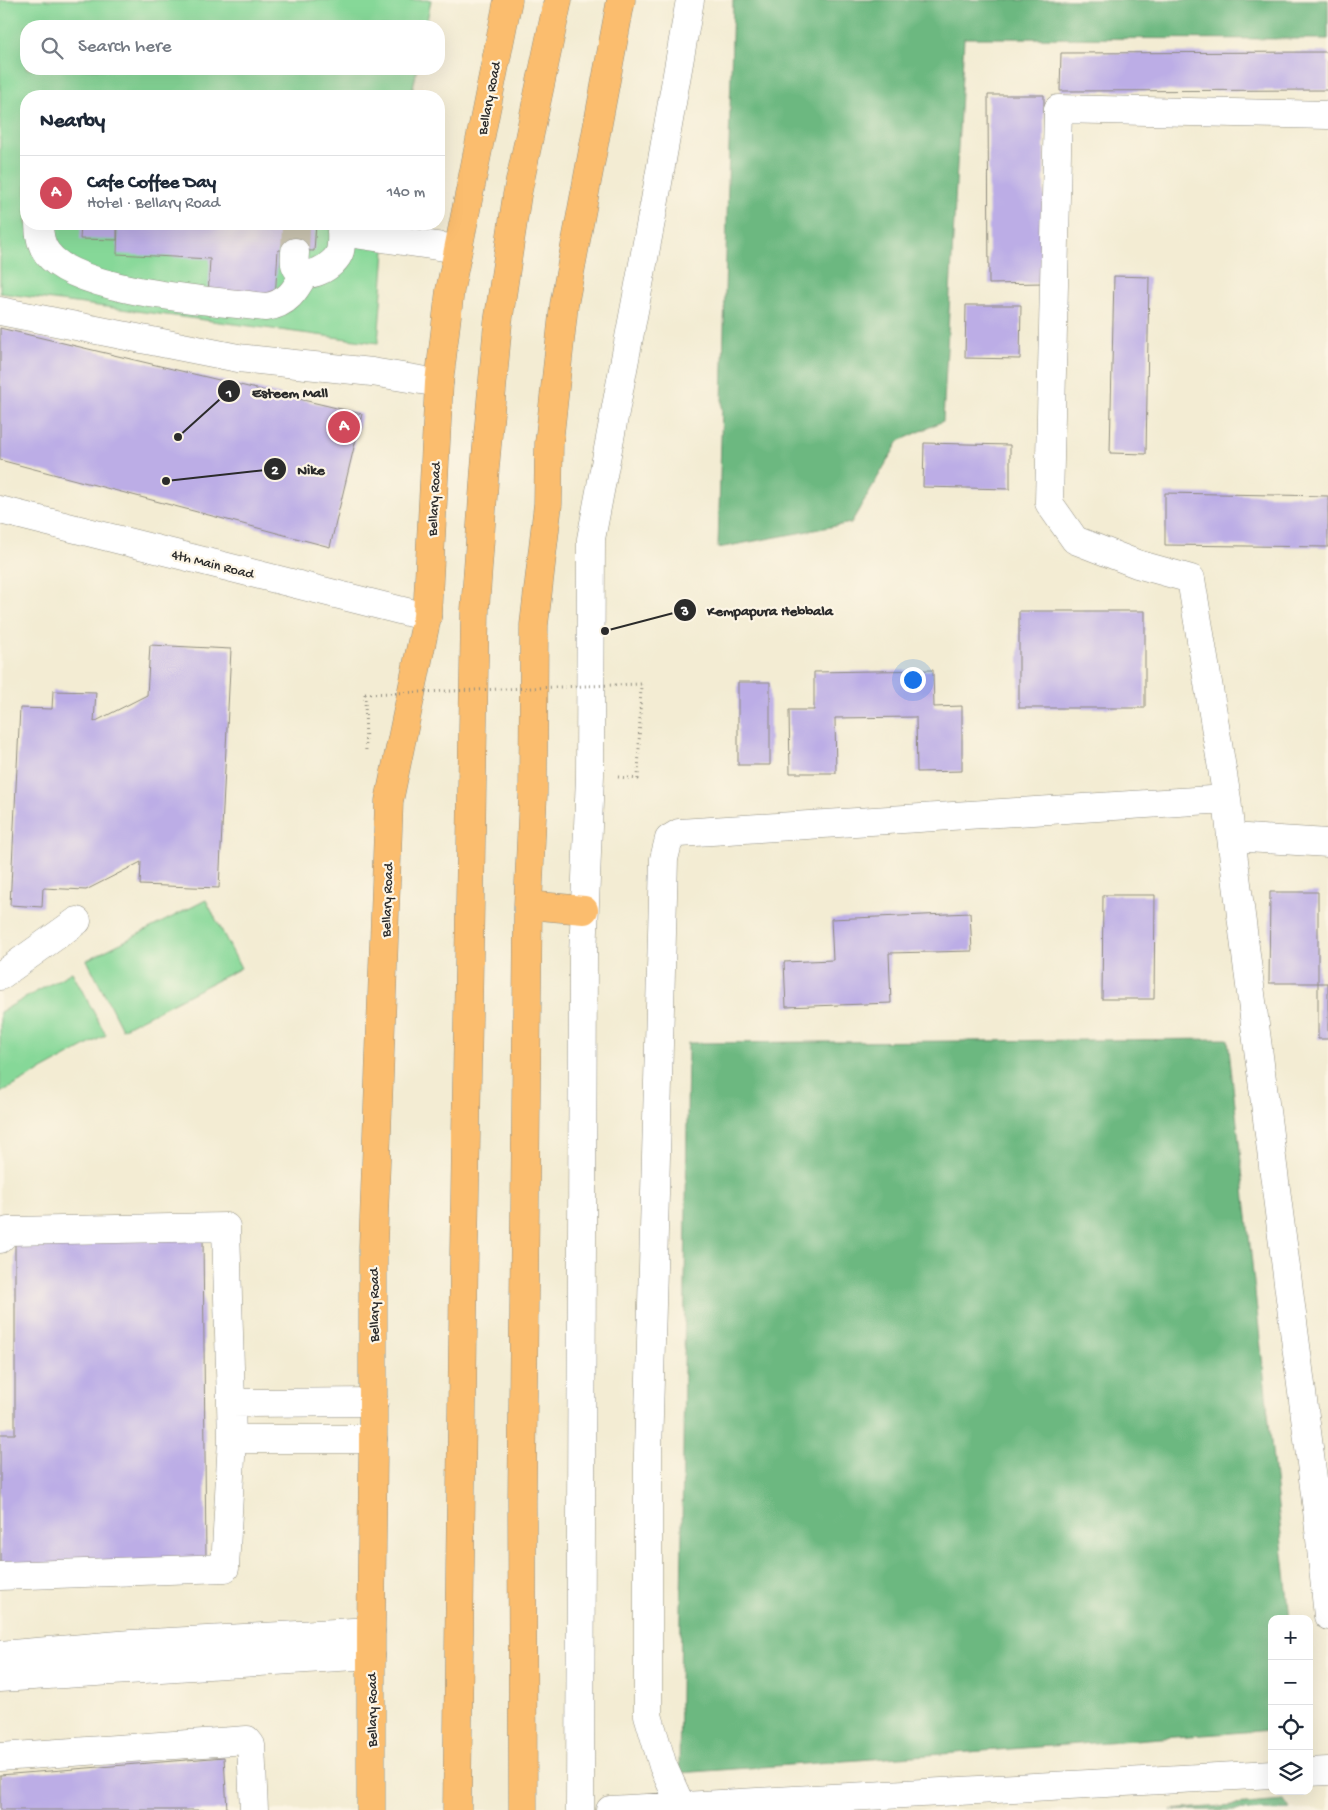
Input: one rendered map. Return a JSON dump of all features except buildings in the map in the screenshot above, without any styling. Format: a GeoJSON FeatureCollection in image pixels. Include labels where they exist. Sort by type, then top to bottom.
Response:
{"type":"FeatureCollection","features":[{"type":"Feature","properties":{"kind":"highway","name":"Bellary Road"},"geometry":{"type":"LineString","coordinates":[[370,1810],[374,1402],[373,1246],[390,802],[427,617],[439,383],[450,290],[508,0]]}},
{"type":"Feature","properties":{"kind":"highway"},"geometry":{"type":"LineString","coordinates":[[457,1810],[464,1241],[475,610],[498,323],[517,195],[558,0]]}},
{"type":"Feature","properties":{"kind":"highway"},"geometry":{"type":"LineString","coordinates":[[523,1810],[522,1501],[528,905],[533,794],[534,625],[548,504],[552,424],[564,305],[622,0]]}},
{"type":"Feature","properties":{"kind":"highway"},"geometry":{"type":"LineString","coordinates":[[528,905],[584,910]]}},
{"type":"Feature","properties":{"kind":"street"},"geometry":{"type":"LineString","coordinates":[[580,1810],[583,956],[590,775],[590,540],[655,200],[690,0]]}},
{"type":"Feature","properties":{"kind":"street"},"geometry":{"type":"LineString","coordinates":[[1328,115],[1058,109],[1049,502],[1074,540],[1137,564],[1192,579],[1227,799],[1230,837],[1323,1509],[1328,1616]]}},
{"type":"Feature","properties":{"kind":"street"},"geometry":{"type":"LineString","coordinates":[[40,230],[41,242],[47,254],[63,266],[112,286],[134,291],[266,307],[276,306],[287,299],[296,289],[300,262],[315,274],[330,264],[340,252],[341,230]]}},
{"type":"Feature","properties":{"kind":"street"},"geometry":{"type":"LineString","coordinates":[[352,230],[458,250]]}},
{"type":"Feature","properties":{"kind":"street"},"geometry":{"type":"LineString","coordinates":[[0,311],[238,358],[372,372],[439,383]]}},
{"type":"Feature","properties":{"kind":"street","name":"4th Main Road"},"geometry":{"type":"LineString","coordinates":[[0,510],[427,617]]}},
{"type":"Feature","properties":{"kind":"street"},"geometry":{"type":"LineString","coordinates":[[681,1806],[663,1766],[648,1714],[648,1453],[664,859],[668,839],[679,833],[1227,799]]}},
{"type":"Feature","properties":{"kind":"street"},"geometry":{"type":"LineString","coordinates":[[1230,837],[1328,843]]}},
{"type":"Feature","properties":{"kind":"street"},"geometry":{"type":"LineString","coordinates":[[0,976],[77,921]]}},
{"type":"Feature","properties":{"kind":"street"},"geometry":{"type":"LineString","coordinates":[[0,1238],[8,1231],[226,1227],[232,1439],[225,1568],[0,1576]]}},
{"type":"Feature","properties":{"kind":"street"},"geometry":{"type":"LineString","coordinates":[[231,1402],[374,1402]]}},
{"type":"Feature","properties":{"kind":"street"},"geometry":{"type":"LineString","coordinates":[[232,1439],[373,1439]]}},
{"type":"Feature","properties":{"kind":"street"},"geometry":{"type":"LineString","coordinates":[[0,1655],[131,1644],[371,1643]]}},
{"type":"Feature","properties":{"kind":"street"},"geometry":{"type":"LineString","coordinates":[[0,1678],[371,1643]]}},
{"type":"Feature","properties":{"kind":"street"},"geometry":{"type":"LineString","coordinates":[[0,1757],[247,1740],[251,1744],[254,1810]]}},
{"type":"Feature","properties":{"kind":"street"},"geometry":{"type":"LineString","coordinates":[[1313,1772],[1328,1771]]}},
{"type":"Feature","properties":{"kind":"street"},"geometry":{"type":"LineString","coordinates":[[610,1810],[1268,1774]]}},
{"type":"Feature","properties":{"kind":"path"},"geometry":{"type":"LineString","coordinates":[[366,759],[365,694],[641,684],[638,778]]}},
{"type":"Feature","properties":{"kind":"green space"},"geometry":{"type":"Polygon","coordinates":[[[0,0],[431,0],[427,20],[20,20],[20,75],[416,75],[412,90],[20,90],[20,230],[387,230],[378,343],[0,293],[0,0]]]}},
{"type":"Feature","properties":{"kind":"green space"},"geometry":{"type":"Polygon","coordinates":[[[733,0],[1328,0],[1328,39],[964,38],[943,421],[899,441],[851,523],[718,548],[733,0]]]}},
{"type":"Feature","properties":{"kind":"green space"},"geometry":{"type":"Polygon","coordinates":[[[206,900],[241,968],[122,1029],[87,960],[206,900]]]}},
{"type":"Feature","properties":{"kind":"green space"},"geometry":{"type":"Polygon","coordinates":[[[72,972],[106,1035],[0,1093],[0,1012],[72,972]]]}},
{"type":"Feature","properties":{"kind":"green space"},"geometry":{"type":"Polygon","coordinates":[[[1228,1039],[1290,1615],[1268,1615],[1268,1730],[679,1773],[688,1043],[1228,1039]]]}},
{"type":"Feature","properties":{"kind":"green space"},"geometry":{"type":"Polygon","coordinates":[[[1284,1801],[1290,1810],[1171,1810],[1284,1801]]]}},
{"type":"Feature","properties":{"kind":"tunnel"},"geometry":{"type":"LineString","coordinates":[[295,252],[296,230]]}},
{"type":"Feature","properties":{"kind":"place","name":"Cafe Coffee Day"},"geometry":{"type":"Point","coordinates":[344,427]}},
{"type":"Feature","properties":{"kind":"place","name":"Esteem Mall"},"geometry":{"type":"Point","coordinates":[178,437]}},
{"type":"Feature","properties":{"kind":"place","name":"Nike"},"geometry":{"type":"Point","coordinates":[166,481]}},
{"type":"Feature","properties":{"kind":"place","name":"Kempapura Hebbala"},"geometry":{"type":"Point","coordinates":[605,631]}}]}
